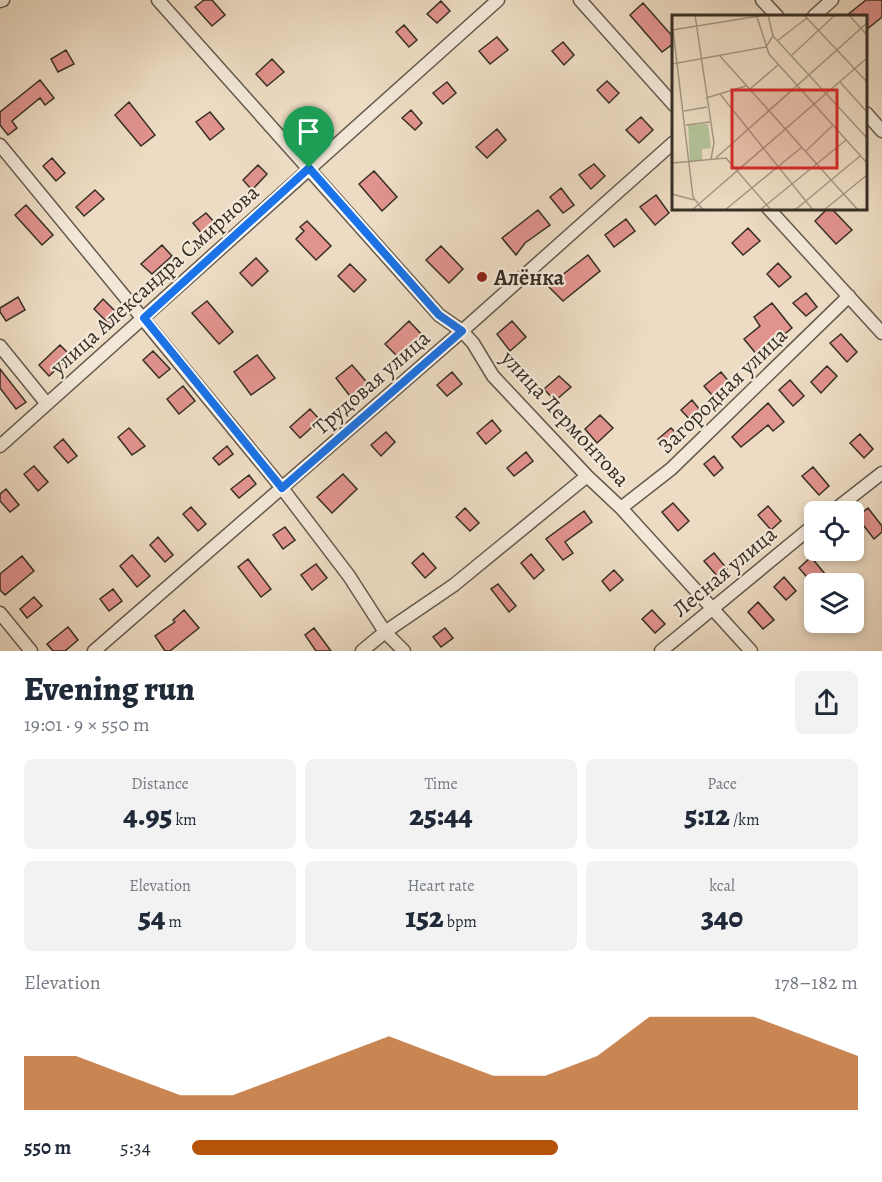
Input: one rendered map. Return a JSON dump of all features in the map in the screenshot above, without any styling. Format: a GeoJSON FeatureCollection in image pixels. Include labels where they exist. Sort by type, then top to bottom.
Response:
{"type":"FeatureCollection","features":[{"type":"Feature","properties":{"kind":"street","name":"улица Лермонтова"},"geometry":{"type":"LineString","coordinates":[[158,0],[439,315],[462,331],[473,343],[493,376],[587,476],[621,508],[751,651]]}},
{"type":"Feature","properties":{"kind":"street","name":"улица Александра Смирнова"},"geometry":{"type":"LineString","coordinates":[[0,446],[498,0]]}},
{"type":"Feature","properties":{"kind":"street"},"geometry":{"type":"LineString","coordinates":[[580,0],[672,103]]}},
{"type":"Feature","properties":{"kind":"street"},"geometry":{"type":"LineString","coordinates":[[762,0],[776,15]]}},
{"type":"Feature","properties":{"kind":"street"},"geometry":{"type":"LineString","coordinates":[[815,15],[832,0]]}},
{"type":"Feature","properties":{"kind":"street"},"geometry":{"type":"LineString","coordinates":[[867,114],[882,131]]}},
{"type":"Feature","properties":{"kind":"street","name":"Трудовая улица"},"geometry":{"type":"LineString","coordinates":[[94,651],[462,331],[672,144]]}},
{"type":"Feature","properties":{"kind":"street"},"geometry":{"type":"LineString","coordinates":[[0,146],[282,488],[349,576],[385,632],[404,651]]}},
{"type":"Feature","properties":{"kind":"street"},"geometry":{"type":"LineString","coordinates":[[770,210],[882,333]]}},
{"type":"Feature","properties":{"kind":"street","name":"Загородная улица"},"geometry":{"type":"LineString","coordinates":[[621,508],[671,469],[849,296]]}},
{"type":"Feature","properties":{"kind":"street"},"geometry":{"type":"LineString","coordinates":[[0,346],[47,404]]}},
{"type":"Feature","properties":{"kind":"street"},"geometry":{"type":"LineString","coordinates":[[846,501],[882,473]]}},
{"type":"Feature","properties":{"kind":"street"},"geometry":{"type":"LineString","coordinates":[[362,651],[385,632],[454,585],[587,476]]}},
{"type":"Feature","properties":{"kind":"street","name":"Лесная улица"},"geometry":{"type":"LineString","coordinates":[[661,651],[804,533]]}},
{"type":"Feature","properties":{"kind":"street"},"geometry":{"type":"LineString","coordinates":[[0,613],[31,651]]}},
{"type":"Feature","properties":{"kind":"building"},"geometry":{"type":"Polygon","coordinates":[[[204,0],[212,0],[225,15],[212,26],[195,7],[204,0]]]}},
{"type":"Feature","properties":{"kind":"building"},"geometry":{"type":"Polygon","coordinates":[[[866,0],[882,0],[882,17],[867,29],[867,15],[847,15],[866,0]]]}},
{"type":"Feature","properties":{"kind":"building"},"geometry":{"type":"Polygon","coordinates":[[[441,1],[450,11],[437,23],[427,14],[441,1]]]}},
{"type":"Feature","properties":{"kind":"building"},"geometry":{"type":"Polygon","coordinates":[[[643,3],[672,36],[672,44],[662,52],[630,15],[643,3]]]}},
{"type":"Feature","properties":{"kind":"building"},"geometry":{"type":"Polygon","coordinates":[[[404,25],[417,40],[409,47],[396,32],[404,25]]]}},
{"type":"Feature","properties":{"kind":"building"},"geometry":{"type":"Polygon","coordinates":[[[497,37],[508,50],[490,64],[479,51],[497,37]]]}},
{"type":"Feature","properties":{"kind":"building"},"geometry":{"type":"Polygon","coordinates":[[[563,42],[574,55],[564,65],[552,51],[563,42]]]}},
{"type":"Feature","properties":{"kind":"building"},"geometry":{"type":"Polygon","coordinates":[[[66,50],[74,64],[58,72],[51,59],[66,50]]]}},
{"type":"Feature","properties":{"kind":"building"},"geometry":{"type":"Polygon","coordinates":[[[272,59],[284,72],[267,86],[256,74],[272,59]]]}},
{"type":"Feature","properties":{"kind":"building"},"geometry":{"type":"Polygon","coordinates":[[[40,80],[54,98],[45,105],[40,98],[12,121],[17,128],[8,135],[0,125],[0,112],[40,80]]]}},
{"type":"Feature","properties":{"kind":"building"},"geometry":{"type":"Polygon","coordinates":[[[607,81],[619,93],[609,103],[597,90],[607,81]]]}},
{"type":"Feature","properties":{"kind":"building"},"geometry":{"type":"Polygon","coordinates":[[[447,82],[456,93],[443,104],[433,93],[447,82]]]}},
{"type":"Feature","properties":{"kind":"building"},"geometry":{"type":"Polygon","coordinates":[[[129,102],[155,135],[141,146],[115,115],[129,102]]]}},
{"type":"Feature","properties":{"kind":"building"},"geometry":{"type":"Polygon","coordinates":[[[411,110],[422,123],[415,130],[402,118],[411,110]]]}},
{"type":"Feature","properties":{"kind":"building"},"geometry":{"type":"Polygon","coordinates":[[[210,112],[224,129],[210,140],[196,122],[210,112]]]}},
{"type":"Feature","properties":{"kind":"building"},"geometry":{"type":"Polygon","coordinates":[[[316,116],[324,124],[311,136],[303,127],[316,116]]]}},
{"type":"Feature","properties":{"kind":"building"},"geometry":{"type":"Polygon","coordinates":[[[641,117],[653,130],[639,143],[626,130],[641,117]]]}},
{"type":"Feature","properties":{"kind":"building"},"geometry":{"type":"Polygon","coordinates":[[[497,129],[506,140],[487,158],[476,147],[497,129]]]}},
{"type":"Feature","properties":{"kind":"building"},"geometry":{"type":"Polygon","coordinates":[[[52,158],[65,173],[56,181],[43,166],[52,158]]]}},
{"type":"Feature","properties":{"kind":"building"},"geometry":{"type":"Polygon","coordinates":[[[594,164],[605,176],[591,189],[579,175],[594,164]]]}},
{"type":"Feature","properties":{"kind":"building"},"geometry":{"type":"Polygon","coordinates":[[[258,165],[267,174],[252,190],[243,180],[258,165]]]}},
{"type":"Feature","properties":{"kind":"building"},"geometry":{"type":"Polygon","coordinates":[[[374,171],[397,197],[382,211],[359,184],[374,171]]]}},
{"type":"Feature","properties":{"kind":"building"},"geometry":{"type":"Polygon","coordinates":[[[561,188],[574,205],[563,213],[550,197],[561,188]]]}},
{"type":"Feature","properties":{"kind":"building"},"geometry":{"type":"Polygon","coordinates":[[[95,190],[104,199],[84,216],[76,207],[95,190]]]}},
{"type":"Feature","properties":{"kind":"building"},"geometry":{"type":"Polygon","coordinates":[[[656,195],[669,213],[655,225],[640,207],[656,195]]]}},
{"type":"Feature","properties":{"kind":"building"},"geometry":{"type":"Polygon","coordinates":[[[26,205],[53,235],[42,245],[15,215],[26,205]]]}},
{"type":"Feature","properties":{"kind":"building"},"geometry":{"type":"Polygon","coordinates":[[[538,210],[550,225],[525,243],[516,255],[502,238],[538,210]]]}},
{"type":"Feature","properties":{"kind":"building"},"geometry":{"type":"Polygon","coordinates":[[[826,210],[833,210],[852,230],[836,244],[815,221],[826,210]]]}},
{"type":"Feature","properties":{"kind":"building"},"geometry":{"type":"Polygon","coordinates":[[[206,213],[215,223],[202,234],[193,223],[206,213]]]}},
{"type":"Feature","properties":{"kind":"building"},"geometry":{"type":"Polygon","coordinates":[[[626,219],[635,231],[614,247],[605,235],[626,219]]]}},
{"type":"Feature","properties":{"kind":"building"},"geometry":{"type":"Polygon","coordinates":[[[307,221],[331,246],[316,260],[296,239],[304,231],[300,227],[307,221]]]}},
{"type":"Feature","properties":{"kind":"building"},"geometry":{"type":"Polygon","coordinates":[[[748,228],[760,241],[743,255],[732,243],[748,228]]]}},
{"type":"Feature","properties":{"kind":"building"},"geometry":{"type":"Polygon","coordinates":[[[162,245],[172,256],[152,274],[141,264],[162,245]]]}},
{"type":"Feature","properties":{"kind":"building"},"geometry":{"type":"Polygon","coordinates":[[[441,246],[463,269],[449,283],[426,260],[441,246]]]}},
{"type":"Feature","properties":{"kind":"building"},"geometry":{"type":"Polygon","coordinates":[[[588,255],[600,271],[563,301],[548,286],[588,255]]]}},
{"type":"Feature","properties":{"kind":"building"},"geometry":{"type":"Polygon","coordinates":[[[256,258],[268,271],[252,286],[240,273],[256,258]]]}},
{"type":"Feature","properties":{"kind":"building"},"geometry":{"type":"Polygon","coordinates":[[[778,263],[791,277],[779,287],[767,274],[778,263]]]}},
{"type":"Feature","properties":{"kind":"building"},"geometry":{"type":"Polygon","coordinates":[[[350,264],[366,280],[354,292],[338,276],[350,264]]]}},
{"type":"Feature","properties":{"kind":"building"},"geometry":{"type":"Polygon","coordinates":[[[806,293],[817,307],[806,316],[793,303],[806,293]]]}},
{"type":"Feature","properties":{"kind":"building"},"geometry":{"type":"Polygon","coordinates":[[[18,297],[25,310],[6,321],[0,308],[18,297]]]}},
{"type":"Feature","properties":{"kind":"building"},"geometry":{"type":"Polygon","coordinates":[[[103,299],[119,315],[110,325],[94,309],[103,299]]]}},
{"type":"Feature","properties":{"kind":"building"},"geometry":{"type":"Polygon","coordinates":[[[207,301],[233,332],[219,344],[192,313],[207,301]]]}},
{"type":"Feature","properties":{"kind":"building"},"geometry":{"type":"Polygon","coordinates":[[[772,303],[792,328],[758,356],[744,339],[760,326],[754,317],[772,303]]]}},
{"type":"Feature","properties":{"kind":"building"},"geometry":{"type":"Polygon","coordinates":[[[409,321],[424,337],[400,359],[385,344],[409,321]]]}},
{"type":"Feature","properties":{"kind":"building"},"geometry":{"type":"Polygon","coordinates":[[[512,321],[526,337],[510,351],[497,334],[512,321]]]}},
{"type":"Feature","properties":{"kind":"building"},"geometry":{"type":"Polygon","coordinates":[[[841,334],[857,352],[847,362],[830,343],[841,334]]]}},
{"type":"Feature","properties":{"kind":"building"},"geometry":{"type":"Polygon","coordinates":[[[60,345],[71,356],[49,376],[39,365],[60,345]]]}},
{"type":"Feature","properties":{"kind":"building"},"geometry":{"type":"Polygon","coordinates":[[[153,351],[170,369],[159,378],[143,360],[153,351]]]}},
{"type":"Feature","properties":{"kind":"building"},"geometry":{"type":"Polygon","coordinates":[[[257,355],[275,378],[251,395],[234,372],[257,355]]]}},
{"type":"Feature","properties":{"kind":"building"},"geometry":{"type":"Polygon","coordinates":[[[352,365],[370,386],[353,400],[336,378],[352,365]]]}},
{"type":"Feature","properties":{"kind":"building"},"geometry":{"type":"Polygon","coordinates":[[[827,366],[837,376],[821,393],[811,382],[827,366]]]}},
{"type":"Feature","properties":{"kind":"building"},"geometry":{"type":"Polygon","coordinates":[[[0,369],[26,402],[16,409],[0,388],[0,369]]]}},
{"type":"Feature","properties":{"kind":"building"},"geometry":{"type":"Polygon","coordinates":[[[452,372],[462,384],[447,396],[437,385],[452,372]]]}},
{"type":"Feature","properties":{"kind":"building"},"geometry":{"type":"Polygon","coordinates":[[[721,372],[735,389],[719,403],[704,386],[721,372]]]}},
{"type":"Feature","properties":{"kind":"building"},"geometry":{"type":"Polygon","coordinates":[[[559,376],[571,387],[555,401],[544,389],[559,376]]]}},
{"type":"Feature","properties":{"kind":"building"},"geometry":{"type":"Polygon","coordinates":[[[790,380],[804,396],[793,406],[779,390],[790,380]]]}},
{"type":"Feature","properties":{"kind":"building"},"geometry":{"type":"Polygon","coordinates":[[[183,386],[195,401],[179,414],[167,399],[183,386]]]}},
{"type":"Feature","properties":{"kind":"building"},"geometry":{"type":"Polygon","coordinates":[[[692,400],[704,415],[694,424],[681,410],[692,400]]]}},
{"type":"Feature","properties":{"kind":"building"},"geometry":{"type":"Polygon","coordinates":[[[768,403],[784,422],[773,431],[768,425],[741,447],[732,437],[768,403]]]}},
{"type":"Feature","properties":{"kind":"building"},"geometry":{"type":"Polygon","coordinates":[[[310,409],[320,420],[300,438],[290,427],[310,409]]]}},
{"type":"Feature","properties":{"kind":"building"},"geometry":{"type":"Polygon","coordinates":[[[600,415],[613,428],[597,443],[585,429],[600,415]]]}},
{"type":"Feature","properties":{"kind":"building"},"geometry":{"type":"Polygon","coordinates":[[[492,420],[501,431],[486,444],[477,433],[492,420]]]}},
{"type":"Feature","properties":{"kind":"building"},"geometry":{"type":"Polygon","coordinates":[[[129,428],[145,446],[132,455],[118,437],[129,428]]]}},
{"type":"Feature","properties":{"kind":"building"},"geometry":{"type":"Polygon","coordinates":[[[671,428],[680,437],[666,449],[658,439],[671,428]]]}},
{"type":"Feature","properties":{"kind":"building"},"geometry":{"type":"Polygon","coordinates":[[[386,432],[395,442],[381,456],[371,445],[386,432]]]}},
{"type":"Feature","properties":{"kind":"building"},"geometry":{"type":"Polygon","coordinates":[[[860,434],[873,449],[864,458],[850,443],[860,434]]]}},
{"type":"Feature","properties":{"kind":"building"},"geometry":{"type":"Polygon","coordinates":[[[63,439],[77,456],[68,463],[54,447],[63,439]]]}},
{"type":"Feature","properties":{"kind":"building"},"geometry":{"type":"Polygon","coordinates":[[[227,446],[233,454],[219,465],[213,458],[227,446]]]}},
{"type":"Feature","properties":{"kind":"building"},"geometry":{"type":"Polygon","coordinates":[[[526,452],[533,461],[514,476],[507,468],[526,452]]]}},
{"type":"Feature","properties":{"kind":"building"},"geometry":{"type":"Polygon","coordinates":[[[714,456],[723,468],[714,476],[704,464],[714,456]]]}},
{"type":"Feature","properties":{"kind":"building"},"geometry":{"type":"Polygon","coordinates":[[[34,466],[48,482],[38,491],[24,474],[34,466]]]}},
{"type":"Feature","properties":{"kind":"building"},"geometry":{"type":"Polygon","coordinates":[[[813,467],[829,486],[819,495],[802,476],[813,467]]]}},
{"type":"Feature","properties":{"kind":"building"},"geometry":{"type":"Polygon","coordinates":[[[343,474],[357,489],[332,513],[317,497],[343,474]]]}},
{"type":"Feature","properties":{"kind":"building"},"geometry":{"type":"Polygon","coordinates":[[[249,475],[256,484],[239,498],[231,489],[249,475]]]}},
{"type":"Feature","properties":{"kind":"building"},"geometry":{"type":"Polygon","coordinates":[[[6,489],[19,505],[10,512],[0,501],[0,494],[6,489]]]}},
{"type":"Feature","properties":{"kind":"building"},"geometry":{"type":"Polygon","coordinates":[[[673,503],[689,521],[678,531],[662,512],[673,503]]]}},
{"type":"Feature","properties":{"kind":"building"},"geometry":{"type":"Polygon","coordinates":[[[768,506],[781,521],[771,530],[758,515],[768,506]]]}},
{"type":"Feature","properties":{"kind":"building"},"geometry":{"type":"Polygon","coordinates":[[[191,507],[206,524],[198,531],[183,514],[191,507]]]}},
{"type":"Feature","properties":{"kind":"building"},"geometry":{"type":"Polygon","coordinates":[[[465,508],[479,523],[470,531],[456,517],[465,508]]]}},
{"type":"Feature","properties":{"kind":"building"},"geometry":{"type":"Polygon","coordinates":[[[868,508],[882,526],[882,532],[874,539],[864,526],[864,511],[868,508]]]}},
{"type":"Feature","properties":{"kind":"building"},"geometry":{"type":"Polygon","coordinates":[[[584,511],[592,522],[565,542],[573,553],[563,560],[546,539],[584,511]]]}},
{"type":"Feature","properties":{"kind":"building"},"geometry":{"type":"Polygon","coordinates":[[[285,527],[295,540],[283,549],[273,535],[285,527]]]}},
{"type":"Feature","properties":{"kind":"building"},"geometry":{"type":"Polygon","coordinates":[[[158,537],[173,555],[165,562],[150,545],[158,537]]]}},
{"type":"Feature","properties":{"kind":"building"},"geometry":{"type":"Polygon","coordinates":[[[423,553],[436,568],[425,578],[412,563],[423,553]]]}},
{"type":"Feature","properties":{"kind":"building"},"geometry":{"type":"Polygon","coordinates":[[[714,553],[727,569],[718,577],[704,561],[714,553]]]}},
{"type":"Feature","properties":{"kind":"building"},"geometry":{"type":"Polygon","coordinates":[[[531,554],[544,570],[534,579],[521,563],[531,554]]]}},
{"type":"Feature","properties":{"kind":"building"},"geometry":{"type":"Polygon","coordinates":[[[132,555],[150,576],[137,587],[120,566],[132,555]]]}},
{"type":"Feature","properties":{"kind":"building"},"geometry":{"type":"Polygon","coordinates":[[[22,556],[34,571],[5,595],[0,590],[0,574],[22,556]]]}},
{"type":"Feature","properties":{"kind":"building"},"geometry":{"type":"Polygon","coordinates":[[[248,559],[271,589],[261,597],[238,567],[248,559]]]}},
{"type":"Feature","properties":{"kind":"building"},"geometry":{"type":"Polygon","coordinates":[[[807,561],[814,561],[824,573],[804,574],[799,568],[807,561]]]}},
{"type":"Feature","properties":{"kind":"building"},"geometry":{"type":"Polygon","coordinates":[[[316,564],[327,578],[312,590],[301,575],[316,564]]]}},
{"type":"Feature","properties":{"kind":"building"},"geometry":{"type":"Polygon","coordinates":[[[614,570],[623,580],[610,591],[602,581],[614,570]]]}},
{"type":"Feature","properties":{"kind":"building"},"geometry":{"type":"Polygon","coordinates":[[[784,577],[796,591],[786,600],[774,587],[784,577]]]}},
{"type":"Feature","properties":{"kind":"building"},"geometry":{"type":"Polygon","coordinates":[[[498,584],[516,606],[509,612],[491,589],[498,584]]]}},
{"type":"Feature","properties":{"kind":"building"},"geometry":{"type":"Polygon","coordinates":[[[113,589],[122,601],[109,611],[100,599],[113,589]]]}},
{"type":"Feature","properties":{"kind":"building"},"geometry":{"type":"Polygon","coordinates":[[[34,597],[42,606],[27,618],[20,609],[34,597]]]}},
{"type":"Feature","properties":{"kind":"building"},"geometry":{"type":"Polygon","coordinates":[[[758,602],[774,620],[763,629],[748,612],[758,602]]]}},
{"type":"Feature","properties":{"kind":"building"},"geometry":{"type":"Polygon","coordinates":[[[184,610],[199,628],[170,651],[165,651],[155,636],[175,622],[173,620],[184,610]]]}},
{"type":"Feature","properties":{"kind":"building"},"geometry":{"type":"Polygon","coordinates":[[[652,610],[665,624],[655,633],[642,619],[652,610]]]}},
{"type":"Feature","properties":{"kind":"building"},"geometry":{"type":"Polygon","coordinates":[[[68,627],[78,640],[65,651],[53,651],[47,644],[68,627]]]}},
{"type":"Feature","properties":{"kind":"building"},"geometry":{"type":"Polygon","coordinates":[[[314,628],[331,651],[316,651],[305,635],[314,628]]]}},
{"type":"Feature","properties":{"kind":"building"},"geometry":{"type":"Polygon","coordinates":[[[445,628],[453,638],[441,647],[433,637],[445,628]]]}},
{"type":"Feature","properties":{"kind":"place","name":"Алёнка"},"geometry":{"type":"Point","coordinates":[482,277]}},
{"type":"Feature","properties":{"kind":"route"},"geometry":{"type":"LineString","coordinates":[[309,168],[439,315],[462,331],[282,488],[144,318],[309,168]]}}]}
